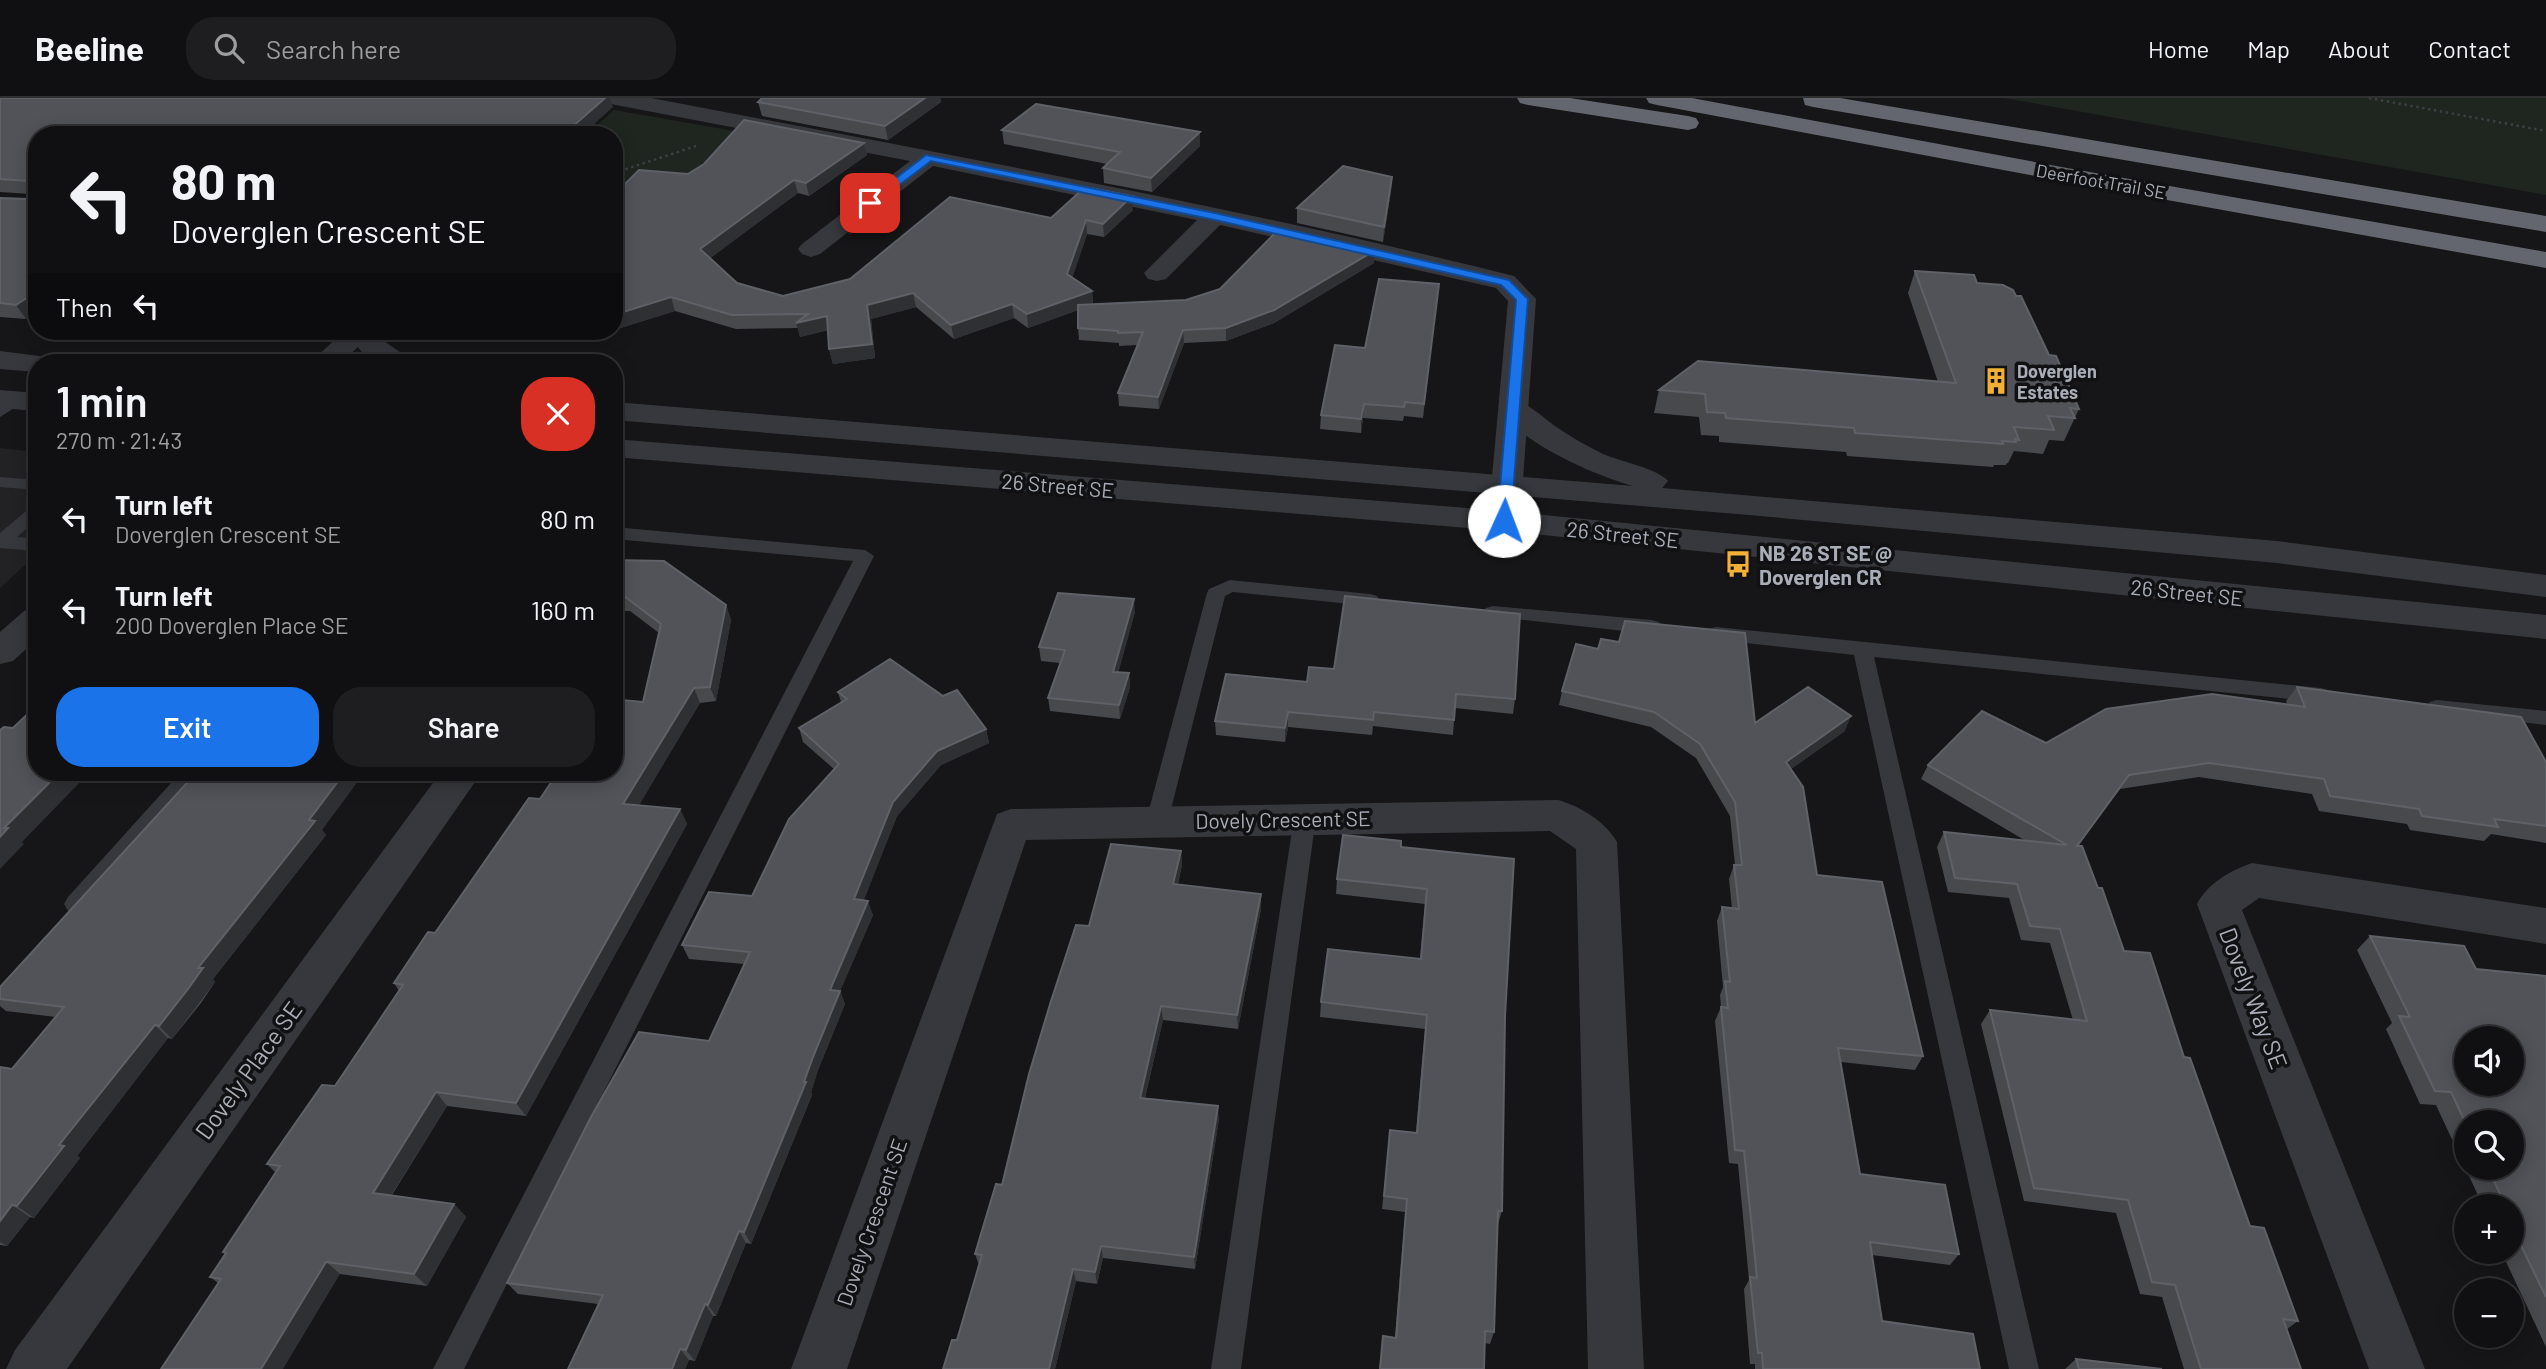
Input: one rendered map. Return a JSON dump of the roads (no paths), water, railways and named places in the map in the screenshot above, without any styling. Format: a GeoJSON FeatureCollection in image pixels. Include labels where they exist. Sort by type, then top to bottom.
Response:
{"type":"FeatureCollection","features":[{"type":"Feature","properties":{"kind":"highway"},"geometry":{"type":"LineString","coordinates":[[1528,98],[1930,166],[2067,176]]}},
{"type":"Feature","properties":{"kind":"highway","name":"Deerfoot Trail SE"},"geometry":{"type":"LineString","coordinates":[[1657,98],[2067,176],[2546,260]]}},
{"type":"Feature","properties":{"kind":"highway","name":"Deerfoot Trail SE"},"geometry":{"type":"LineString","coordinates":[[1799,98],[2546,224]]}},
{"type":"Feature","properties":{"kind":"highway"},"geometry":{"type":"LineString","coordinates":[[1927,98],[2546,212]]}},
{"type":"Feature","properties":{"kind":"street"},"geometry":{"type":"LineString","coordinates":[[616,98],[751,122],[1215,216],[1505,282],[1522,299],[1504,521]]}},
{"type":"Feature","properties":{"kind":"street"},"geometry":{"type":"LineString","coordinates":[[811,249],[929,158]]}},
{"type":"Feature","properties":{"kind":"street"},"geometry":{"type":"LineString","coordinates":[[1157,274],[1215,216]]}},
{"type":"Feature","properties":{"kind":"street"},"geometry":{"type":"LineString","coordinates":[[334,354],[351,340]]}},
{"type":"Feature","properties":{"kind":"street"},"geometry":{"type":"LineString","coordinates":[[366,340],[379,354]]}},
{"type":"Feature","properties":{"kind":"street"},"geometry":{"type":"LineString","coordinates":[[0,360],[28,362]]}},
{"type":"Feature","properties":{"kind":"street"},"geometry":{"type":"LineString","coordinates":[[1514,409],[1547,436],[1612,471],[1749,505]]}},
{"type":"Feature","properties":{"kind":"street","name":"26 Street SE"},"geometry":{"type":"LineString","coordinates":[[623,412],[1749,505],[2277,552],[2546,586]]}},
{"type":"Feature","properties":{"kind":"street","name":"26 Street SE"},"geometry":{"type":"LineString","coordinates":[[623,450],[1504,521],[2542,627]]}},
{"type":"Feature","properties":{"kind":"street"},"geometry":{"type":"LineString","coordinates":[[0,652],[28,627]]}},
{"type":"Feature","properties":{"kind":"street","name":"Dovely Place SE"},"geometry":{"type":"LineString","coordinates":[[33,1369],[456,781]]}},
{"type":"Feature","properties":{"kind":"street","name":"Dovely Crescent SE"},"geometry":{"type":"LineString","coordinates":[[819,1369],[1012,825],[1305,817],[1558,815],[1596,842],[1616,1369]]}},
{"type":"Feature","properties":{"kind":"street","name":"Dovely Way SE"},"geometry":{"type":"LineString","coordinates":[[2397,1369],[2218,904],[2252,880],[2546,926]]}},
{"type":"Feature","properties":{"kind":"lane"},"geometry":{"type":"LineString","coordinates":[[0,482],[28,484]]}},
{"type":"Feature","properties":{"kind":"lane"},"geometry":{"type":"LineString","coordinates":[[1,542],[28,519]]}},
{"type":"Feature","properties":{"kind":"lane"},"geometry":{"type":"LineString","coordinates":[[448,1369],[865,556],[623,534]]}},
{"type":"Feature","properties":{"kind":"lane"},"geometry":{"type":"LineString","coordinates":[[1,542],[28,544]]}},
{"type":"Feature","properties":{"kind":"lane"},"geometry":{"type":"LineString","coordinates":[[1157,821],[1216,593],[1230,586],[1395,602]]}},
{"type":"Feature","properties":{"kind":"lane"},"geometry":{"type":"LineString","coordinates":[[1477,610],[1670,629]]}},
{"type":"Feature","properties":{"kind":"lane"},"geometry":{"type":"LineString","coordinates":[[1697,632],[2341,697]]}},
{"type":"Feature","properties":{"kind":"lane"},"geometry":{"type":"LineString","coordinates":[[1862,648],[2024,1369]]}},
{"type":"Feature","properties":{"kind":"lane"},"geometry":{"type":"LineString","coordinates":[[2423,705],[2546,718]]}},
{"type":"Feature","properties":{"kind":"lane"},"geometry":{"type":"LineString","coordinates":[[64,918],[185,781]]}},
{"type":"Feature","properties":{"kind":"lane"},"geometry":{"type":"LineString","coordinates":[[1226,1369],[1305,817]]}},
{"type":"Feature","properties":{"kind":"place","name":"Doverglen Estates"},"geometry":{"type":"Point","coordinates":[1996,381]}},
{"type":"Feature","properties":{"kind":"place","name":"NB 26 ST SE @ Doverglen CR"},"geometry":{"type":"Point","coordinates":[1738,564]}}]}
